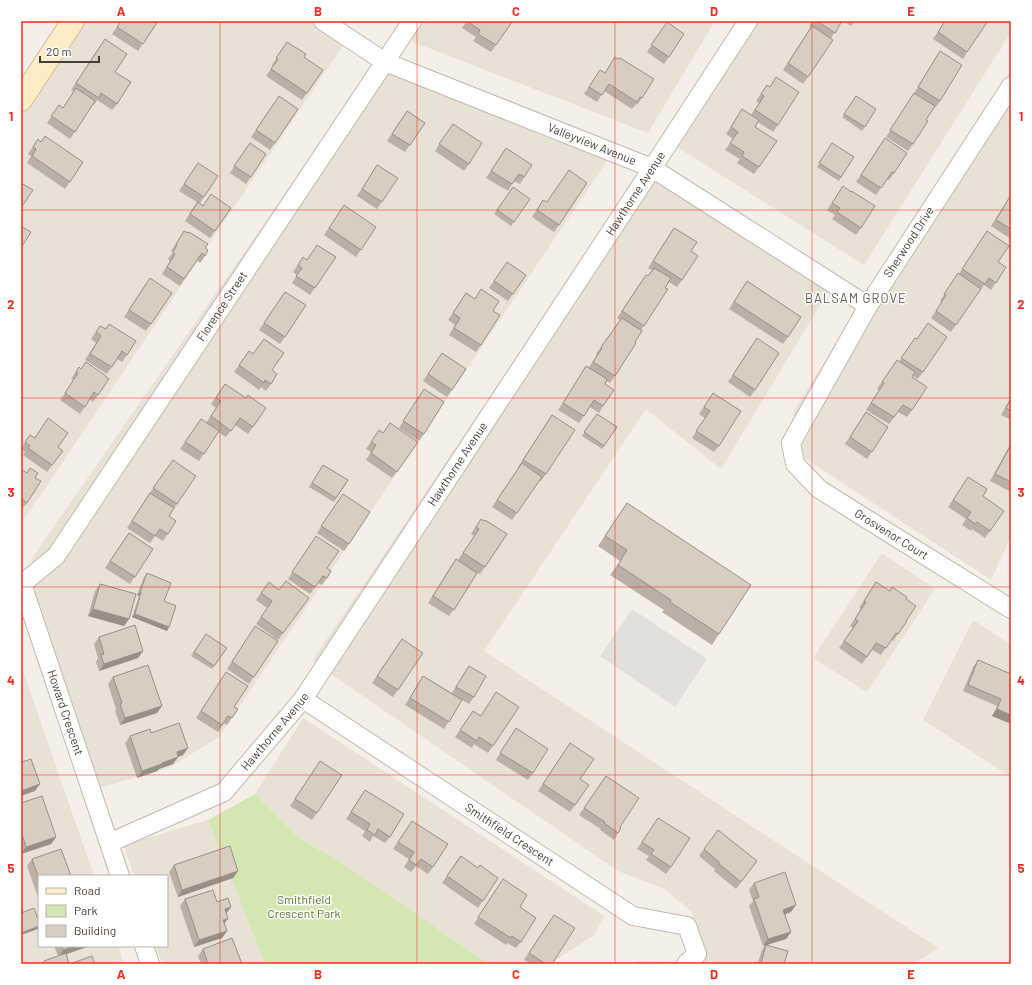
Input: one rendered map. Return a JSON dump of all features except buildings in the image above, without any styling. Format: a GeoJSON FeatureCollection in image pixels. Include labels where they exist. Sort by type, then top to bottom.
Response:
{"type":"FeatureCollection","features":[{"type":"Feature","properties":{"kind":"main road"},"geometry":{"type":"LineString","coordinates":[[21,100],[73,21]]}},
{"type":"Feature","properties":{"kind":"street","name":"Valleyview Avenue"},"geometry":{"type":"LineString","coordinates":[[323,21],[385,62],[652,168],[868,306]]}},
{"type":"Feature","properties":{"kind":"street","name":"Florence Street"},"geometry":{"type":"LineString","coordinates":[[22,583],[56,556],[412,21]]}},
{"type":"Feature","properties":{"kind":"street","name":"Hawthorne Avenue"},"geometry":{"type":"LineString","coordinates":[[109,842],[224,792],[303,699],[748,21]]}},
{"type":"Feature","properties":{"kind":"street","name":"Sherwood Drive"},"geometry":{"type":"LineString","coordinates":[[790,444],[868,306],[1011,86]]}},
{"type":"Feature","properties":{"kind":"street","name":"Grosvenor Court"},"geometry":{"type":"LineString","coordinates":[[790,444],[795,464],[819,489],[1011,608]]}},
{"type":"Feature","properties":{"kind":"street","name":"Howard Crescent"},"geometry":{"type":"LineString","coordinates":[[22,583],[109,842]]}},
{"type":"Feature","properties":{"kind":"street","name":"Smithfield Crescent"},"geometry":{"type":"LineString","coordinates":[[303,699],[634,916],[687,926],[697,954],[686,964]]}},
{"type":"Feature","properties":{"kind":"street"},"geometry":{"type":"LineString","coordinates":[[109,842],[120,875]]}},
{"type":"Feature","properties":{"kind":"street"},"geometry":{"type":"LineString","coordinates":[[144,947],[150,964]]}},
{"type":"Feature","properties":{"kind":"shaded area"},"geometry":{"type":"Polygon","coordinates":[[[77,21],[315,21],[346,41],[21,524],[21,104],[77,21]]]}},
{"type":"Feature","properties":{"kind":"shaded area"},"geometry":{"type":"Polygon","coordinates":[[[416,21],[715,21],[648,133],[413,42],[412,33],[416,21]]]}},
{"type":"Feature","properties":{"kind":"shaded area"},"geometry":{"type":"Polygon","coordinates":[[[746,21],[1011,21],[1011,32],[864,265],[669,142],[746,21]]]}},
{"type":"Feature","properties":{"kind":"shaded area"},"geometry":{"type":"Polygon","coordinates":[[[394,63],[609,158],[219,737],[169,768],[95,789],[27,589],[32,558],[372,68],[394,63]]]}},
{"type":"Feature","properties":{"kind":"shaded area"},"geometry":{"type":"Polygon","coordinates":[[[1011,70],[1011,536],[991,580],[800,455],[790,436],[794,410],[1011,70]]]}},
{"type":"Feature","properties":{"kind":"shaded area"},"geometry":{"type":"Polygon","coordinates":[[[640,177],[662,179],[831,287],[721,469],[646,409],[484,651],[938,948],[914,964],[633,964],[638,961],[681,962],[696,944],[692,912],[666,890],[618,871],[312,661],[627,193],[640,177]]]}},
{"type":"Feature","properties":{"kind":"shaded area"},"geometry":{"type":"Polygon","coordinates":[[[882,553],[935,589],[867,692],[813,658],[882,553]]]}},
{"type":"Feature","properties":{"kind":"shaded area"},"geometry":{"type":"Polygon","coordinates":[[[632,609],[707,659],[675,707],[600,656],[632,609]]]}},
{"type":"Feature","properties":{"kind":"shaded area"},"geometry":{"type":"Polygon","coordinates":[[[973,620],[1011,645],[1011,777],[923,720],[973,620]]]}},
{"type":"Feature","properties":{"kind":"shaded area"},"geometry":{"type":"Polygon","coordinates":[[[21,665],[94,875],[38,875],[38,947],[118,947],[124,964],[21,964],[21,665]]]}},
{"type":"Feature","properties":{"kind":"shaded area"},"geometry":{"type":"Polygon","coordinates":[[[303,718],[604,916],[594,935],[550,964],[489,964],[346,866],[298,837],[255,794],[303,718]]]}},
{"type":"Feature","properties":{"kind":"shaded area"},"geometry":{"type":"Polygon","coordinates":[[[208,820],[265,964],[162,964],[156,947],[168,947],[168,875],[134,875],[124,845],[208,820]]]}},
{"type":"Feature","properties":{"kind":"green space","name":"Smithfield Crescent Park"},"geometry":{"type":"Polygon","coordinates":[[[255,794],[298,837],[346,866],[489,964],[265,964],[208,820],[255,794]]]}},
{"type":"Feature","properties":{"kind":"district","name":"BALSAM GROVE"},"geometry":{"type":"Point","coordinates":[856,298]}}]}
